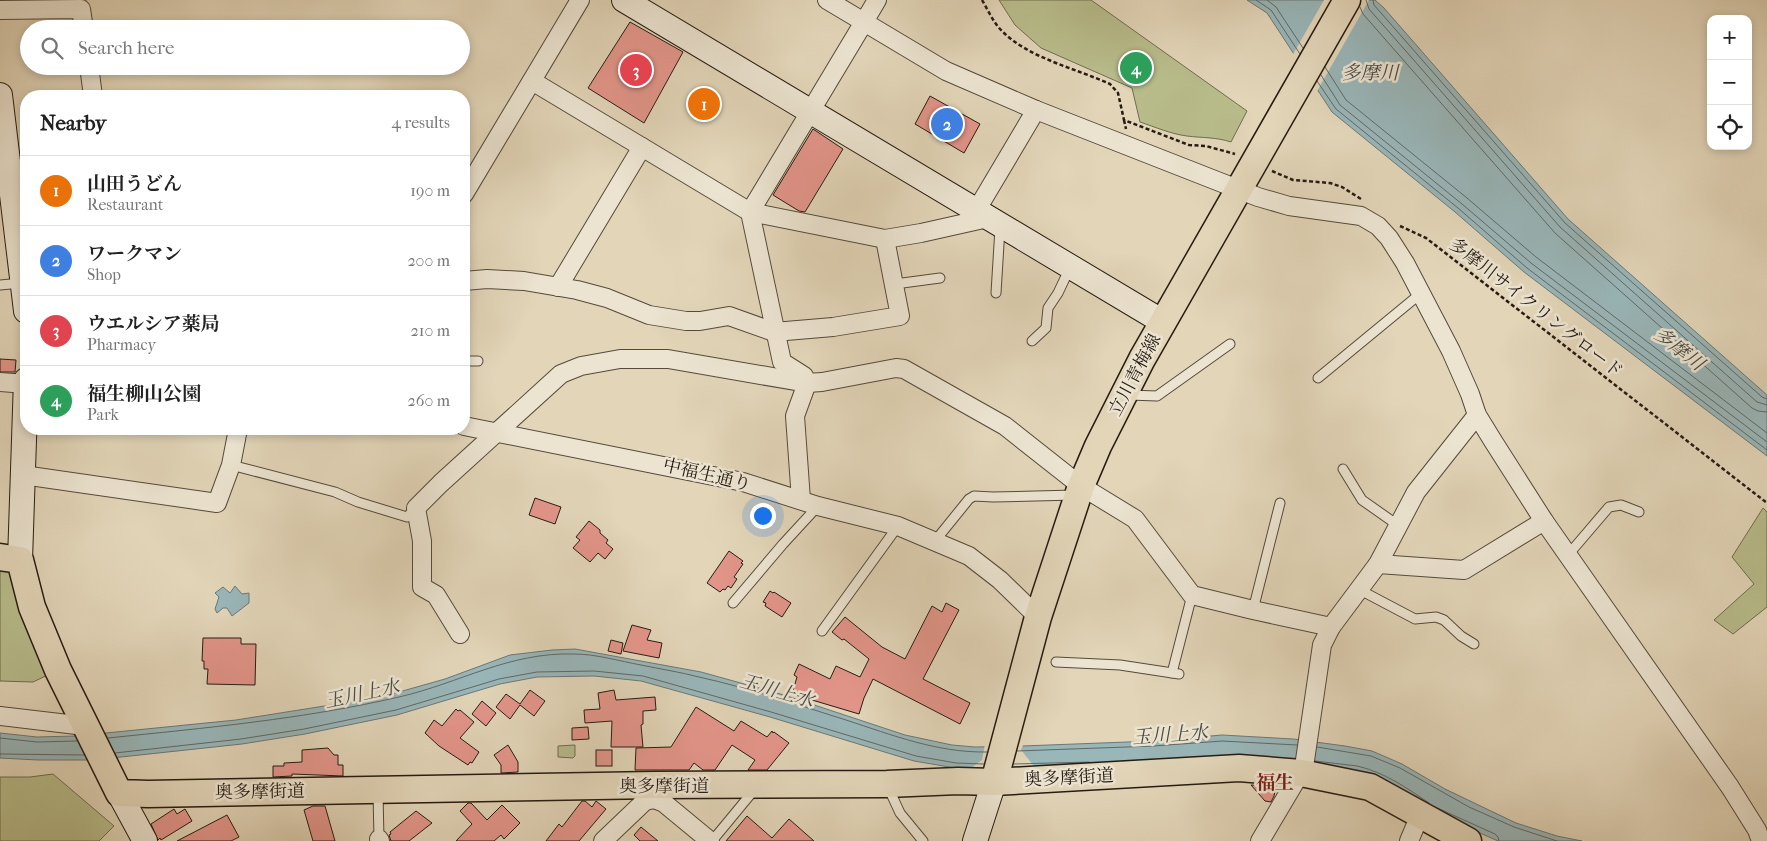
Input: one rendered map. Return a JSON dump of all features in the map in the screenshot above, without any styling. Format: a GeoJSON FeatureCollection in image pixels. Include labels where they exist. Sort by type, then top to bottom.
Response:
{"type":"FeatureCollection","features":[{"type":"Feature","properties":{"kind":"main road","name":"立川青梅線"},"geometry":{"type":"LineString","coordinates":[[995,779],[1038,617],[1079,490],[1123,395],[1347,0]]}},
{"type":"Feature","properties":{"kind":"main road"},"geometry":{"type":"LineString","coordinates":[[10,559],[58,670],[119,793]]}},
{"type":"Feature","properties":{"kind":"main road","name":"奥多摩街道"},"geometry":{"type":"LineString","coordinates":[[119,793],[378,790],[654,792],[759,785],[887,784],[1239,768],[1302,770],[1370,787],[1468,841]]}},
{"type":"Feature","properties":{"kind":"street"},"geometry":{"type":"LineString","coordinates":[[470,184],[580,0]]}},
{"type":"Feature","properties":{"kind":"street"},"geometry":{"type":"LineString","coordinates":[[624,0],[1163,322]]}},
{"type":"Feature","properties":{"kind":"street"},"geometry":{"type":"LineString","coordinates":[[827,0],[946,70],[1036,110],[1239,190],[1289,206],[1361,216],[1378,226],[1389,238],[1405,262],[1466,385],[1477,415],[1544,521],[1730,787],[1757,830],[1761,841]]}},
{"type":"Feature","properties":{"kind":"street"},"geometry":{"type":"LineString","coordinates":[[801,500],[795,416],[807,383],[804,376],[782,362],[774,332],[750,212],[877,0]]}},
{"type":"Feature","properties":{"kind":"street"},"geometry":{"type":"LineString","coordinates":[[0,10],[82,9],[83,20]]}},
{"type":"Feature","properties":{"kind":"street"},"geometry":{"type":"LineString","coordinates":[[90,75],[92,90]]}},
{"type":"Feature","properties":{"kind":"street"},"geometry":{"type":"LineString","coordinates":[[532,81],[750,212],[885,239],[922,233],[988,218]]}},
{"type":"Feature","properties":{"kind":"street"},"geometry":{"type":"LineString","coordinates":[[0,95],[4,161],[20,259]]}},
{"type":"Feature","properties":{"kind":"street"},"geometry":{"type":"LineString","coordinates":[[988,218],[1036,110]]}},
{"type":"Feature","properties":{"kind":"street"},"geometry":{"type":"LineString","coordinates":[[558,287],[642,147]]}},
{"type":"Feature","properties":{"kind":"street"},"geometry":{"type":"LineString","coordinates":[[470,280],[487,279],[524,281],[578,290],[608,298],[650,315],[686,321],[729,316],[774,332],[833,327],[900,316],[885,239]]}},
{"type":"Feature","properties":{"kind":"street"},"geometry":{"type":"LineString","coordinates":[[460,634],[436,595],[422,587],[422,541],[416,508],[561,374],[581,366],[620,359],[668,359],[807,383],[822,382],[896,368],[904,369],[1005,426],[1079,490],[1135,519],[1192,595],[1331,627]]}},
{"type":"Feature","properties":{"kind":"street"},"geometry":{"type":"LineString","coordinates":[[0,382],[20,384]]}},
{"type":"Feature","properties":{"kind":"street"},"geometry":{"type":"LineString","coordinates":[[1260,841],[1302,770],[1322,645],[1331,627],[1378,564],[1416,492],[1477,415]]}},
{"type":"Feature","properties":{"kind":"street","name":"中福生通り"},"geometry":{"type":"LineString","coordinates":[[470,427],[743,482],[818,506],[898,526],[968,556],[1000,580],[1038,617]]}},
{"type":"Feature","properties":{"kind":"street"},"geometry":{"type":"LineString","coordinates":[[10,559],[23,475],[24,435]]}},
{"type":"Feature","properties":{"kind":"street"},"geometry":{"type":"LineString","coordinates":[[23,475],[217,503],[231,465],[237,435]]}},
{"type":"Feature","properties":{"kind":"street"},"geometry":{"type":"LineString","coordinates":[[1378,564],[1464,570],[1544,521]]}},
{"type":"Feature","properties":{"kind":"street"},"geometry":{"type":"LineString","coordinates":[[0,716],[85,726]]}},
{"type":"Feature","properties":{"kind":"street"},"geometry":{"type":"LineString","coordinates":[[975,841],[995,779]]}},
{"type":"Feature","properties":{"kind":"street"},"geometry":{"type":"LineString","coordinates":[[602,841],[654,792],[664,803],[711,841]]}},
{"type":"Feature","properties":{"kind":"street"},"geometry":{"type":"LineString","coordinates":[[119,793],[144,841]]}},
{"type":"Feature","properties":{"kind":"street"},"geometry":{"type":"LineString","coordinates":[[1409,841],[1420,815]]}},
{"type":"Feature","properties":{"kind":"lane"},"geometry":{"type":"LineString","coordinates":[[988,218],[996,293]]}},
{"type":"Feature","properties":{"kind":"lane"},"geometry":{"type":"LineString","coordinates":[[1032,341],[1046,328],[1048,308],[1066,276],[1073,269]]}},
{"type":"Feature","properties":{"kind":"lane"},"geometry":{"type":"LineString","coordinates":[[895,284],[940,278]]}},
{"type":"Feature","properties":{"kind":"lane"},"geometry":{"type":"LineString","coordinates":[[0,285],[20,283]]}},
{"type":"Feature","properties":{"kind":"lane"},"geometry":{"type":"LineString","coordinates":[[1318,378],[1420,294]]}},
{"type":"Feature","properties":{"kind":"lane"},"geometry":{"type":"LineString","coordinates":[[1123,395],[1157,396],[1230,344]]}},
{"type":"Feature","properties":{"kind":"lane"},"geometry":{"type":"LineString","coordinates":[[470,362],[478,361]]}},
{"type":"Feature","properties":{"kind":"lane"},"geometry":{"type":"LineString","coordinates":[[231,465],[335,492],[358,502],[407,517],[416,508]]}},
{"type":"Feature","properties":{"kind":"lane"},"geometry":{"type":"LineString","coordinates":[[1343,469],[1362,500],[1399,526]]}},
{"type":"Feature","properties":{"kind":"lane"},"geometry":{"type":"LineString","coordinates":[[935,541],[974,496],[993,497],[1079,490]]}},
{"type":"Feature","properties":{"kind":"lane"},"geometry":{"type":"LineString","coordinates":[[1253,610],[1280,503]]}},
{"type":"Feature","properties":{"kind":"lane"},"geometry":{"type":"LineString","coordinates":[[1568,555],[1609,507],[1621,505],[1639,512]]}},
{"type":"Feature","properties":{"kind":"lane"},"geometry":{"type":"LineString","coordinates":[[733,602],[818,506]]}},
{"type":"Feature","properties":{"kind":"lane"},"geometry":{"type":"LineString","coordinates":[[822,631],[898,526]]}},
{"type":"Feature","properties":{"kind":"lane"},"geometry":{"type":"LineString","coordinates":[[1360,590],[1414,618],[1436,617],[1444,620],[1461,636],[1474,644]]}},
{"type":"Feature","properties":{"kind":"lane"},"geometry":{"type":"LineString","coordinates":[[1056,662],[1120,665],[1175,674],[1192,595]]}},
{"type":"Feature","properties":{"kind":"lane"},"geometry":{"type":"LineString","coordinates":[[887,784],[900,813],[923,841]]}},
{"type":"Feature","properties":{"kind":"lane"},"geometry":{"type":"LineString","coordinates":[[711,841],[759,785]]}},
{"type":"Feature","properties":{"kind":"lane"},"geometry":{"type":"LineString","coordinates":[[378,790],[378,840]]}},
{"type":"Feature","properties":{"kind":"path"},"geometry":{"type":"LineString","coordinates":[[982,0],[1001,30],[1020,45],[1040,56],[1110,84],[1115,88],[1127,131]]}},
{"type":"Feature","properties":{"kind":"path"},"geometry":{"type":"LineString","coordinates":[[1124,120],[1189,145],[1206,146],[1238,155]]}},
{"type":"Feature","properties":{"kind":"path"},"geometry":{"type":"LineString","coordinates":[[1271,171],[1293,180],[1336,185],[1367,202],[1358,202]]}},
{"type":"Feature","properties":{"kind":"path","name":"多摩川サイクリングロード"},"geometry":{"type":"LineString","coordinates":[[1396,223],[1426,238],[1767,503]]}},
{"type":"Feature","properties":{"kind":"green space"},"geometry":{"type":"Polygon","coordinates":[[[999,0],[1091,0],[1247,111],[1231,142],[1214,138],[1181,135],[1140,122],[1132,88],[1041,48],[1015,25],[999,0]]]}},
{"type":"Feature","properties":{"kind":"green space"},"geometry":{"type":"Polygon","coordinates":[[[1763,508],[1767,512],[1767,607],[1733,634],[1714,620],[1754,584],[1732,557],[1763,508]]]}},
{"type":"Feature","properties":{"kind":"green space"},"geometry":{"type":"Polygon","coordinates":[[[0,567],[8,568],[54,672],[33,682],[0,681],[0,567]]]}},
{"type":"Feature","properties":{"kind":"green space"},"geometry":{"type":"Polygon","coordinates":[[[575,745],[575,756],[573,758],[558,757],[558,746],[575,745]]]}},
{"type":"Feature","properties":{"kind":"green space"},"geometry":{"type":"Polygon","coordinates":[[[53,774],[114,826],[99,841],[0,841],[0,777],[30,777],[53,774]]]}},
{"type":"Feature","properties":{"kind":"water","name":"多摩川"},"geometry":{"type":"Polygon","coordinates":[[[1247,0],[1375,0],[1568,219],[1767,395],[1767,456],[1524,272],[1455,212],[1332,112],[1267,13],[1247,0]]]}},
{"type":"Feature","properties":{"kind":"water"},"geometry":{"type":"Polygon","coordinates":[[[235,586],[242,594],[249,593],[249,603],[232,616],[227,608],[223,608],[217,613],[215,609],[219,597],[215,593],[223,587],[230,593],[235,586]]]}},
{"type":"Feature","properties":{"kind":"water"},"geometry":{"type":"Polygon","coordinates":[[[575,649],[701,672],[784,695],[905,735],[952,745],[975,747],[1022,746],[1154,741],[1222,735],[1293,739],[1372,751],[1402,764],[1445,789],[1516,823],[1557,836],[1582,841],[1498,841],[1473,830],[1401,791],[1047,769],[955,768],[914,761],[770,717],[641,681],[594,676],[537,677],[500,684],[397,715],[305,734],[242,744],[93,760],[0,758],[0,733],[37,737],[76,736],[236,720],[399,692],[445,679],[510,655],[575,649]]]}},
{"type":"Feature","properties":{"kind":"pier"},"geometry":{"type":"Polygon","coordinates":[[[1324,0],[1369,0],[1316,93],[1292,56],[1324,0]]]}},
{"type":"Feature","properties":{"kind":"pier"},"geometry":{"type":"Polygon","coordinates":[[[1024,743],[1021,750],[1038,771],[967,771],[982,760],[985,744],[1024,743]]]}},
{"type":"Feature","properties":{"kind":"building"},"geometry":{"type":"Polygon","coordinates":[[[630,22],[683,52],[644,123],[588,88],[630,22]]]}},
{"type":"Feature","properties":{"kind":"building"},"geometry":{"type":"Polygon","coordinates":[[[930,96],[980,124],[964,153],[915,124],[930,96]]]}},
{"type":"Feature","properties":{"kind":"building"},"geometry":{"type":"Polygon","coordinates":[[[813,129],[843,149],[805,212],[799,211],[773,195],[813,129]]]}},
{"type":"Feature","properties":{"kind":"building"},"geometry":{"type":"Polygon","coordinates":[[[0,359],[16,360],[15,372],[0,372],[0,359]]]}},
{"type":"Feature","properties":{"kind":"building"},"geometry":{"type":"Polygon","coordinates":[[[535,498],[561,507],[555,524],[529,515],[535,498]]]}},
{"type":"Feature","properties":{"kind":"building"},"geometry":{"type":"Polygon","coordinates":[[[589,521],[600,530],[600,533],[608,540],[606,543],[613,549],[605,559],[598,553],[590,562],[573,548],[580,540],[576,537],[589,521]]]}},
{"type":"Feature","properties":{"kind":"building"},"geometry":{"type":"Polygon","coordinates":[[[729,551],[743,561],[741,563],[743,564],[734,577],[737,579],[731,588],[728,586],[720,592],[707,583],[729,551]]]}},
{"type":"Feature","properties":{"kind":"building"},"geometry":{"type":"Polygon","coordinates":[[[770,591],[791,603],[782,617],[765,606],[766,603],[763,602],[770,591]]]}},
{"type":"Feature","properties":{"kind":"building"},"geometry":{"type":"Polygon","coordinates":[[[946,603],[959,610],[923,679],[970,703],[960,724],[873,679],[859,714],[792,694],[797,677],[794,675],[799,664],[830,679],[836,666],[860,677],[869,659],[832,632],[845,617],[882,647],[905,659],[932,606],[942,612],[946,603]]]}},
{"type":"Feature","properties":{"kind":"building"},"geometry":{"type":"Polygon","coordinates":[[[632,625],[651,630],[647,640],[662,643],[659,658],[623,651],[632,625]]]}},
{"type":"Feature","properties":{"kind":"building"},"geometry":{"type":"Polygon","coordinates":[[[203,638],[241,638],[241,644],[256,644],[255,685],[207,684],[208,669],[204,669],[204,661],[202,661],[203,638]]]}},
{"type":"Feature","properties":{"kind":"building"},"geometry":{"type":"Polygon","coordinates":[[[611,640],[623,643],[621,654],[608,651],[611,640]]]}},
{"type":"Feature","properties":{"kind":"building"},"geometry":{"type":"Polygon","coordinates":[[[530,690],[545,701],[534,716],[520,705],[510,719],[496,707],[506,694],[520,704],[530,690]]]}},
{"type":"Feature","properties":{"kind":"building"},"geometry":{"type":"Polygon","coordinates":[[[614,690],[616,700],[655,697],[656,710],[643,711],[643,724],[641,725],[643,747],[611,747],[612,721],[585,723],[584,710],[600,709],[598,693],[614,690]]]}},
{"type":"Feature","properties":{"kind":"building"},"geometry":{"type":"Polygon","coordinates":[[[482,701],[496,713],[486,726],[472,714],[482,701]]]}},
{"type":"Feature","properties":{"kind":"building"},"geometry":{"type":"Polygon","coordinates":[[[696,707],[734,731],[741,721],[767,737],[772,731],[789,743],[767,770],[748,770],[755,760],[732,745],[715,770],[703,770],[694,763],[689,770],[635,770],[636,748],[671,747],[696,707]]]}},
{"type":"Feature","properties":{"kind":"building"},"geometry":{"type":"Polygon","coordinates":[[[456,709],[460,710],[474,722],[460,738],[479,752],[472,763],[470,762],[468,765],[439,746],[425,733],[434,720],[442,726],[456,709]]]}},
{"type":"Feature","properties":{"kind":"building"},"geometry":{"type":"Polygon","coordinates":[[[588,727],[589,739],[572,740],[572,728],[588,727]]]}},
{"type":"Feature","properties":{"kind":"building"},"geometry":{"type":"Polygon","coordinates":[[[508,745],[518,762],[518,772],[501,773],[501,765],[494,755],[508,745]]]}},
{"type":"Feature","properties":{"kind":"building"},"geometry":{"type":"Polygon","coordinates":[[[328,748],[334,755],[338,755],[338,765],[343,765],[343,776],[292,774],[292,776],[273,777],[273,766],[284,766],[284,763],[302,762],[302,750],[328,748]]]}},
{"type":"Feature","properties":{"kind":"building"},"geometry":{"type":"Polygon","coordinates":[[[596,750],[612,750],[612,766],[596,766],[596,750]]]}},
{"type":"Feature","properties":{"kind":"building"},"geometry":{"type":"Polygon","coordinates":[[[1251,785],[1276,786],[1271,802],[1265,801],[1251,785]]]}},
{"type":"Feature","properties":{"kind":"building"},"geometry":{"type":"Polygon","coordinates":[[[582,801],[585,801],[592,807],[596,801],[606,809],[579,841],[546,841],[559,824],[562,827],[582,801]]]}},
{"type":"Feature","properties":{"kind":"building"},"geometry":{"type":"Polygon","coordinates":[[[468,803],[471,803],[487,820],[502,805],[520,823],[504,839],[501,835],[494,841],[456,841],[472,824],[460,811],[468,803]]]}},
{"type":"Feature","properties":{"kind":"building"},"geometry":{"type":"Polygon","coordinates":[[[313,806],[325,806],[335,841],[313,841],[304,810],[313,806]]]}},
{"type":"Feature","properties":{"kind":"building"},"geometry":{"type":"Polygon","coordinates":[[[174,809],[177,814],[185,809],[192,821],[158,840],[151,824],[174,809]]]}},
{"type":"Feature","properties":{"kind":"building"},"geometry":{"type":"Polygon","coordinates":[[[416,811],[432,823],[409,841],[391,841],[390,832],[416,811]]]}},
{"type":"Feature","properties":{"kind":"building"},"geometry":{"type":"Polygon","coordinates":[[[227,815],[239,837],[231,841],[177,841],[227,815]]]}},
{"type":"Feature","properties":{"kind":"building"},"geometry":{"type":"Polygon","coordinates":[[[747,816],[772,838],[789,819],[814,841],[726,841],[747,816]]]}},
{"type":"Feature","properties":{"kind":"building"},"geometry":{"type":"Polygon","coordinates":[[[641,827],[658,841],[640,841],[634,835],[641,827]]]}},
{"type":"Feature","properties":{"kind":"place","name":"福生柳山公園"},"geometry":{"type":"Point","coordinates":[1136,68]}},
{"type":"Feature","properties":{"kind":"place","name":"ウエルシア薬局"},"geometry":{"type":"Point","coordinates":[636,70]}},
{"type":"Feature","properties":{"kind":"place","name":"山田うどん"},"geometry":{"type":"Point","coordinates":[704,104]}},
{"type":"Feature","properties":{"kind":"place","name":"ワークマン"},"geometry":{"type":"Point","coordinates":[947,124]}},
{"type":"Feature","properties":{"kind":"district","name":"福生"},"geometry":{"type":"Point","coordinates":[1275,783]}},
{"type":"Feature","properties":{"kind":"water label","name":"玉川上水"},"geometry":{"type":"Point","coordinates":[777,691]}},
{"type":"Feature","properties":{"kind":"water label","name":"玉川上水"},"geometry":{"type":"Point","coordinates":[362,694]}},
{"type":"Feature","properties":{"kind":"water label","name":"玉川上水"},"geometry":{"type":"Point","coordinates":[1170,735]}}]}
